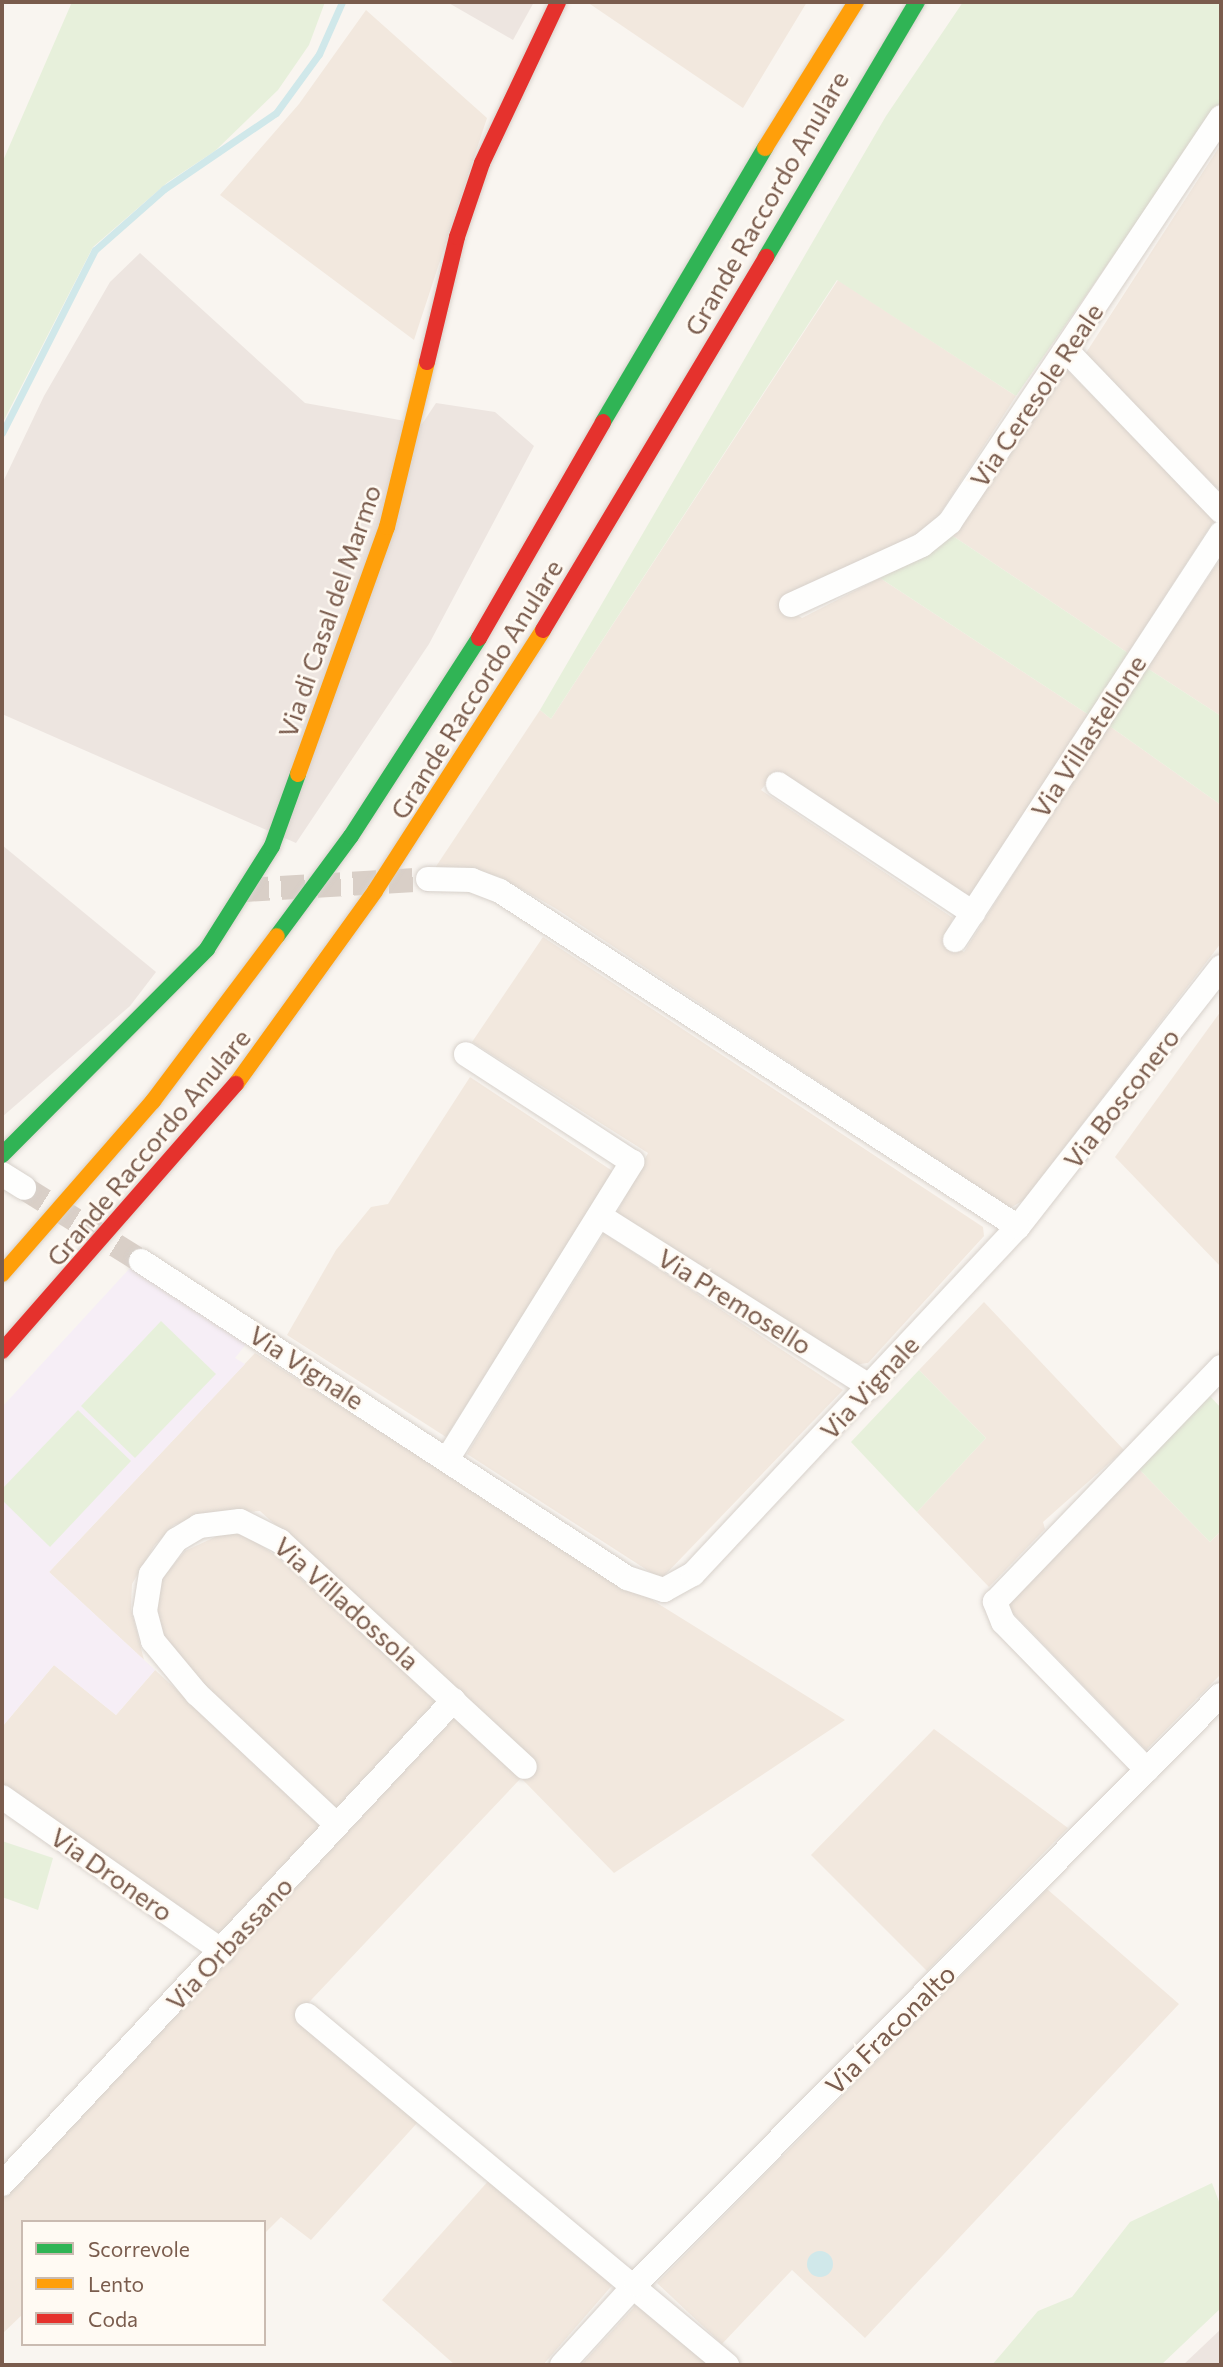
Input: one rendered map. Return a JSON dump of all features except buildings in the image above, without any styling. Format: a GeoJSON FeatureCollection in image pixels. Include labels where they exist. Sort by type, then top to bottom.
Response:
{"type":"FeatureCollection","features":[{"type":"Feature","properties":{"kind":"main road","name":"Via di Casal del Marmo"},"geometry":{"type":"LineString","coordinates":[[2,1155],[207,949],[272,846],[387,527],[457,237],[482,163],[558,2]]}},
{"type":"Feature","properties":{"kind":"main road","name":"Grande Raccordo Anulare"},"geometry":{"type":"LineString","coordinates":[[2,1274],[176,1071],[351,836],[558,506],[776,126],[856,2]]}},
{"type":"Feature","properties":{"kind":"main road","name":"Grande Raccordo Anulare"},"geometry":{"type":"LineString","coordinates":[[2,1351],[115,1228],[268,1045],[375,891],[580,572],[917,2]]}},
{"type":"Feature","properties":{"kind":"main road"},"geometry":{"type":"LineString","coordinates":[[776,126],[811,40]]}},
{"type":"Feature","properties":{"kind":"street","name":"Via Ceresole Reale"},"geometry":{"type":"LineString","coordinates":[[791,605],[941,532],[1067,351],[1221,117]]}},
{"type":"Feature","properties":{"kind":"street"},"geometry":{"type":"LineString","coordinates":[[1067,351],[1221,512]]}},
{"type":"Feature","properties":{"kind":"street","name":"Via Villastellone"},"geometry":{"type":"LineString","coordinates":[[956,940],[1221,533]]}},
{"type":"Feature","properties":{"kind":"street"},"geometry":{"type":"LineString","coordinates":[[778,784],[973,913]]}},
{"type":"Feature","properties":{"kind":"street"},"geometry":{"type":"LineString","coordinates":[[428,879],[472,880],[500,891],[1018,1227]]}},
{"type":"Feature","properties":{"kind":"street","name":"Via Bosconero"},"geometry":{"type":"LineString","coordinates":[[1018,1227],[1221,967]]}},
{"type":"Feature","properties":{"kind":"street"},"geometry":{"type":"LineString","coordinates":[[448,1458],[632,1162],[466,1054]]}},
{"type":"Feature","properties":{"kind":"street"},"geometry":{"type":"LineString","coordinates":[[2,1174],[24,1188]]}},
{"type":"Feature","properties":{"kind":"street","name":"Via Premosello"},"geometry":{"type":"LineString","coordinates":[[600,1216],[870,1387]]}},
{"type":"Feature","properties":{"kind":"street","name":"Via Vignale"},"geometry":{"type":"LineString","coordinates":[[141,1261],[448,1458],[627,1578],[654,1589],[671,1588],[693,1574],[1018,1227]]}},
{"type":"Feature","properties":{"kind":"street"},"geometry":{"type":"LineString","coordinates":[[1147,1770],[1003,1622],[995,1602],[1221,1367]]}},
{"type":"Feature","properties":{"kind":"street","name":"Via Villadossola"},"geometry":{"type":"LineString","coordinates":[[337,1825],[197,1694],[158,1650],[148,1627],[146,1592],[169,1548],[208,1522],[233,1520],[259,1527],[525,1767]]}},
{"type":"Feature","properties":{"kind":"street","name":"Via Fraconalto"},"geometry":{"type":"LineString","coordinates":[[562,2365],[636,2284],[1221,1695]]}},
{"type":"Feature","properties":{"kind":"street","name":"Via Orbassano"},"geometry":{"type":"LineString","coordinates":[[2,2184],[222,1951],[453,1700]]}},
{"type":"Feature","properties":{"kind":"street","name":"Via Dronero"},"geometry":{"type":"LineString","coordinates":[[2,1797],[222,1951]]}},
{"type":"Feature","properties":{"kind":"street"},"geometry":{"type":"LineString","coordinates":[[307,2015],[636,2284],[727,2365]]}},
{"type":"Feature","properties":{"kind":"shaded area"},"geometry":{"type":"Polygon","coordinates":[[[447,2],[534,2],[513,40],[447,2]]]}},
{"type":"Feature","properties":{"kind":"shaded area"},"geometry":{"type":"Polygon","coordinates":[[[587,2],[807,2],[743,108],[587,2]]]}},
{"type":"Feature","properties":{"kind":"shaded area"},"geometry":{"type":"Polygon","coordinates":[[[366,10],[487,118],[414,340],[220,195],[299,104],[366,10]]]}},
{"type":"Feature","properties":{"kind":"shaded area"},"geometry":{"type":"Polygon","coordinates":[[[1221,144],[1221,492],[1084,356],[1221,144]]]}},
{"type":"Feature","properties":{"kind":"shaded area"},"geometry":{"type":"Polygon","coordinates":[[[140,253],[305,403],[422,424],[436,403],[495,412],[534,446],[429,644],[296,843],[2,714],[2,484],[44,396],[110,282],[140,253]]]}},
{"type":"Feature","properties":{"kind":"shaded area"},"geometry":{"type":"Polygon","coordinates":[[[838,280],[1016,396],[925,537],[784,608],[802,618],[880,578],[1089,715],[970,899],[776,772],[761,790],[953,918],[944,939],[964,952],[1108,725],[1221,805],[1221,943],[1024,1200],[1010,1208],[555,908],[498,876],[433,871],[540,710],[551,719],[838,280]]]}},
{"type":"Feature","properties":{"kind":"shaded area"},"geometry":{"type":"Polygon","coordinates":[[[1067,370],[1215,519],[1128,653],[953,536],[1067,370]]]}},
{"type":"Feature","properties":{"kind":"shaded area"},"geometry":{"type":"Polygon","coordinates":[[[1221,558],[1221,716],[1147,668],[1221,558]]]}},
{"type":"Feature","properties":{"kind":"shaded area"},"geometry":{"type":"Polygon","coordinates":[[[2,845],[156,972],[130,1006],[2,1117],[2,845]]]}},
{"type":"Feature","properties":{"kind":"shaded area"},"geometry":{"type":"Polygon","coordinates":[[[543,937],[983,1227],[984,1236],[868,1363],[853,1365],[615,1216],[648,1153],[472,1042],[543,937]]]}},
{"type":"Feature","properties":{"kind":"shaded area"},"geometry":{"type":"Polygon","coordinates":[[[1221,1011],[1221,1267],[1115,1157],[1221,1011]]]}},
{"type":"Feature","properties":{"kind":"shaded area"},"geometry":{"type":"Polygon","coordinates":[[[470,1077],[614,1172],[446,1437],[287,1335],[336,1250],[371,1207],[388,1204],[470,1077]]]}},
{"type":"Feature","properties":{"kind":"shaded area"},"geometry":{"type":"Polygon","coordinates":[[[604,1233],[843,1390],[661,1579],[467,1454],[604,1233]]]}},
{"type":"Feature","properties":{"kind":"shaded area"},"geometry":{"type":"Polygon","coordinates":[[[130,1268],[247,1343],[235,1358],[245,1364],[49,1572],[155,1670],[116,1715],[54,1665],[2,1727],[2,1407],[130,1268]]]}},
{"type":"Feature","properties":{"kind":"shaded area"},"geometry":{"type":"Polygon","coordinates":[[[984,1302],[1124,1450],[1043,1522],[1045,1529],[989,1587],[917,1512],[986,1438],[919,1370],[984,1302]]]}},
{"type":"Feature","properties":{"kind":"shaded area"},"geometry":{"type":"Polygon","coordinates":[[[255,1353],[845,1720],[614,1873],[521,1778],[295,2017],[418,2122],[311,2240],[281,2217],[266,2232],[266,2220],[21,2220],[21,2316],[2,2334],[2,2200],[456,1716],[343,1586],[260,1511],[204,1514],[174,1525],[154,1546],[132,1584],[131,1609],[144,1660],[49,1572],[255,1353]]]}},
{"type":"Feature","properties":{"kind":"shaded area"},"geometry":{"type":"Polygon","coordinates":[[[1136,1466],[1210,1542],[1221,1531],[1221,1674],[1146,1750],[1007,1607],[1136,1466]]]}},
{"type":"Feature","properties":{"kind":"shaded area"},"geometry":{"type":"Polygon","coordinates":[[[228,1531],[253,1539],[276,1556],[436,1701],[334,1811],[170,1658],[154,1598],[161,1580],[185,1551],[228,1531]]]}},
{"type":"Feature","properties":{"kind":"shaded area"},"geometry":{"type":"Polygon","coordinates":[[[54,1665],[116,1715],[155,1670],[323,1824],[218,1936],[2,1784],[2,1727],[54,1665]]]}},
{"type":"Feature","properties":{"kind":"shaded area"},"geometry":{"type":"Polygon","coordinates":[[[934,1729],[1068,1828],[927,1971],[811,1855],[934,1729]]]}},
{"type":"Feature","properties":{"kind":"shaded area"},"geometry":{"type":"Polygon","coordinates":[[[1047,1889],[1179,2004],[865,2338],[792,2270],[722,2344],[657,2283],[1047,1889]]]}},
{"type":"Feature","properties":{"kind":"shaded area"},"geometry":{"type":"Polygon","coordinates":[[[490,2179],[615,2282],[543,2365],[455,2365],[382,2300],[490,2179]]]}},
{"type":"Feature","properties":{"kind":"shaded area"},"geometry":{"type":"Polygon","coordinates":[[[638,2303],[708,2365],[581,2365],[638,2303]]]}},
{"type":"Feature","properties":{"kind":"shaded area"},"geometry":{"type":"Polygon","coordinates":[[[1221,2329],[1221,2365],[1183,2365],[1221,2329]]]}},
{"type":"Feature","properties":{"kind":"green space"},"geometry":{"type":"Polygon","coordinates":[[[72,2],[325,2],[309,45],[278,90],[215,151],[168,182],[93,247],[2,424],[2,163],[72,2]]]}},
{"type":"Feature","properties":{"kind":"green space"},"geometry":{"type":"Polygon","coordinates":[[[963,2],[1221,2],[1221,101],[1016,396],[837,280],[551,719],[540,710],[886,116],[963,2]]]}},
{"type":"Feature","properties":{"kind":"green space"},"geometry":{"type":"Polygon","coordinates":[[[953,536],[1128,653],[1089,715],[880,578],[953,536]]]}},
{"type":"Feature","properties":{"kind":"green space"},"geometry":{"type":"Polygon","coordinates":[[[1147,668],[1221,716],[1221,805],[1108,725],[1147,668]]]}},
{"type":"Feature","properties":{"kind":"green space"},"geometry":{"type":"Polygon","coordinates":[[[161,1321],[216,1374],[135,1458],[81,1406],[161,1321]]]}},
{"type":"Feature","properties":{"kind":"green space"},"geometry":{"type":"Polygon","coordinates":[[[919,1370],[986,1438],[917,1512],[851,1442],[919,1370]]]}},
{"type":"Feature","properties":{"kind":"green space"},"geometry":{"type":"Polygon","coordinates":[[[1209,1395],[1221,1408],[1221,1531],[1210,1542],[1136,1466],[1209,1395]]]}},
{"type":"Feature","properties":{"kind":"green space"},"geometry":{"type":"Polygon","coordinates":[[[78,1410],[131,1461],[50,1547],[2,1500],[2,1489],[78,1410]]]}},
{"type":"Feature","properties":{"kind":"green space"},"geometry":{"type":"Polygon","coordinates":[[[2,1841],[53,1858],[38,1910],[2,1897],[2,1841]]]}},
{"type":"Feature","properties":{"kind":"green space"},"geometry":{"type":"Polygon","coordinates":[[[1212,2183],[1221,2207],[1221,2308],[1161,2365],[992,2365],[1038,2311],[1072,2297],[1130,2222],[1212,2183]]]}},
{"type":"Feature","properties":{"kind":"water"},"geometry":{"type":"Polygon","coordinates":[[[820,2251],[829,2255],[833,2264],[829,2273],[820,2277],[811,2273],[807,2264],[811,2255],[820,2251]]]}},
{"type":"Feature","properties":{"kind":"waterway"},"geometry":{"type":"LineString","coordinates":[[2,433],[95,250],[164,189],[276,113],[319,54],[342,2]]}},
{"type":"Feature","properties":{"kind":"tunnel"},"geometry":{"type":"LineString","coordinates":[[245,890],[428,879]]}},
{"type":"Feature","properties":{"kind":"tunnel"},"geometry":{"type":"LineString","coordinates":[[24,1188],[141,1261]]}},
{"type":"Feature","properties":{"kind":"traffic: fast"},"geometry":{"type":"LineString","coordinates":[[766,257],[917,2]]}},
{"type":"Feature","properties":{"kind":"traffic: fast"},"geometry":{"type":"LineString","coordinates":[[603,422],[765,148]]}},
{"type":"Feature","properties":{"kind":"traffic: fast"},"geometry":{"type":"LineString","coordinates":[[277,936],[351,836],[479,638]]}},
{"type":"Feature","properties":{"kind":"traffic: fast"},"geometry":{"type":"LineString","coordinates":[[2,1155],[207,949],[272,846],[298,774]]}},
{"type":"Feature","properties":{"kind":"traffic: slow"},"geometry":{"type":"LineString","coordinates":[[765,148],[856,2]]}},
{"type":"Feature","properties":{"kind":"traffic: slow"},"geometry":{"type":"LineString","coordinates":[[298,774],[387,527],[427,362]]}},
{"type":"Feature","properties":{"kind":"traffic: slow"},"geometry":{"type":"LineString","coordinates":[[236,1084],[375,891],[543,630]]}},
{"type":"Feature","properties":{"kind":"traffic: slow"},"geometry":{"type":"LineString","coordinates":[[2,1274],[153,1101],[277,936]]}},
{"type":"Feature","properties":{"kind":"traffic: jam"},"geometry":{"type":"LineString","coordinates":[[427,362],[457,237],[482,163],[558,2]]}},
{"type":"Feature","properties":{"kind":"traffic: jam"},"geometry":{"type":"LineString","coordinates":[[543,630],[766,257]]}},
{"type":"Feature","properties":{"kind":"traffic: jam"},"geometry":{"type":"LineString","coordinates":[[479,638],[603,422]]}},
{"type":"Feature","properties":{"kind":"traffic: jam"},"geometry":{"type":"LineString","coordinates":[[2,1351],[236,1084]]}}]}
